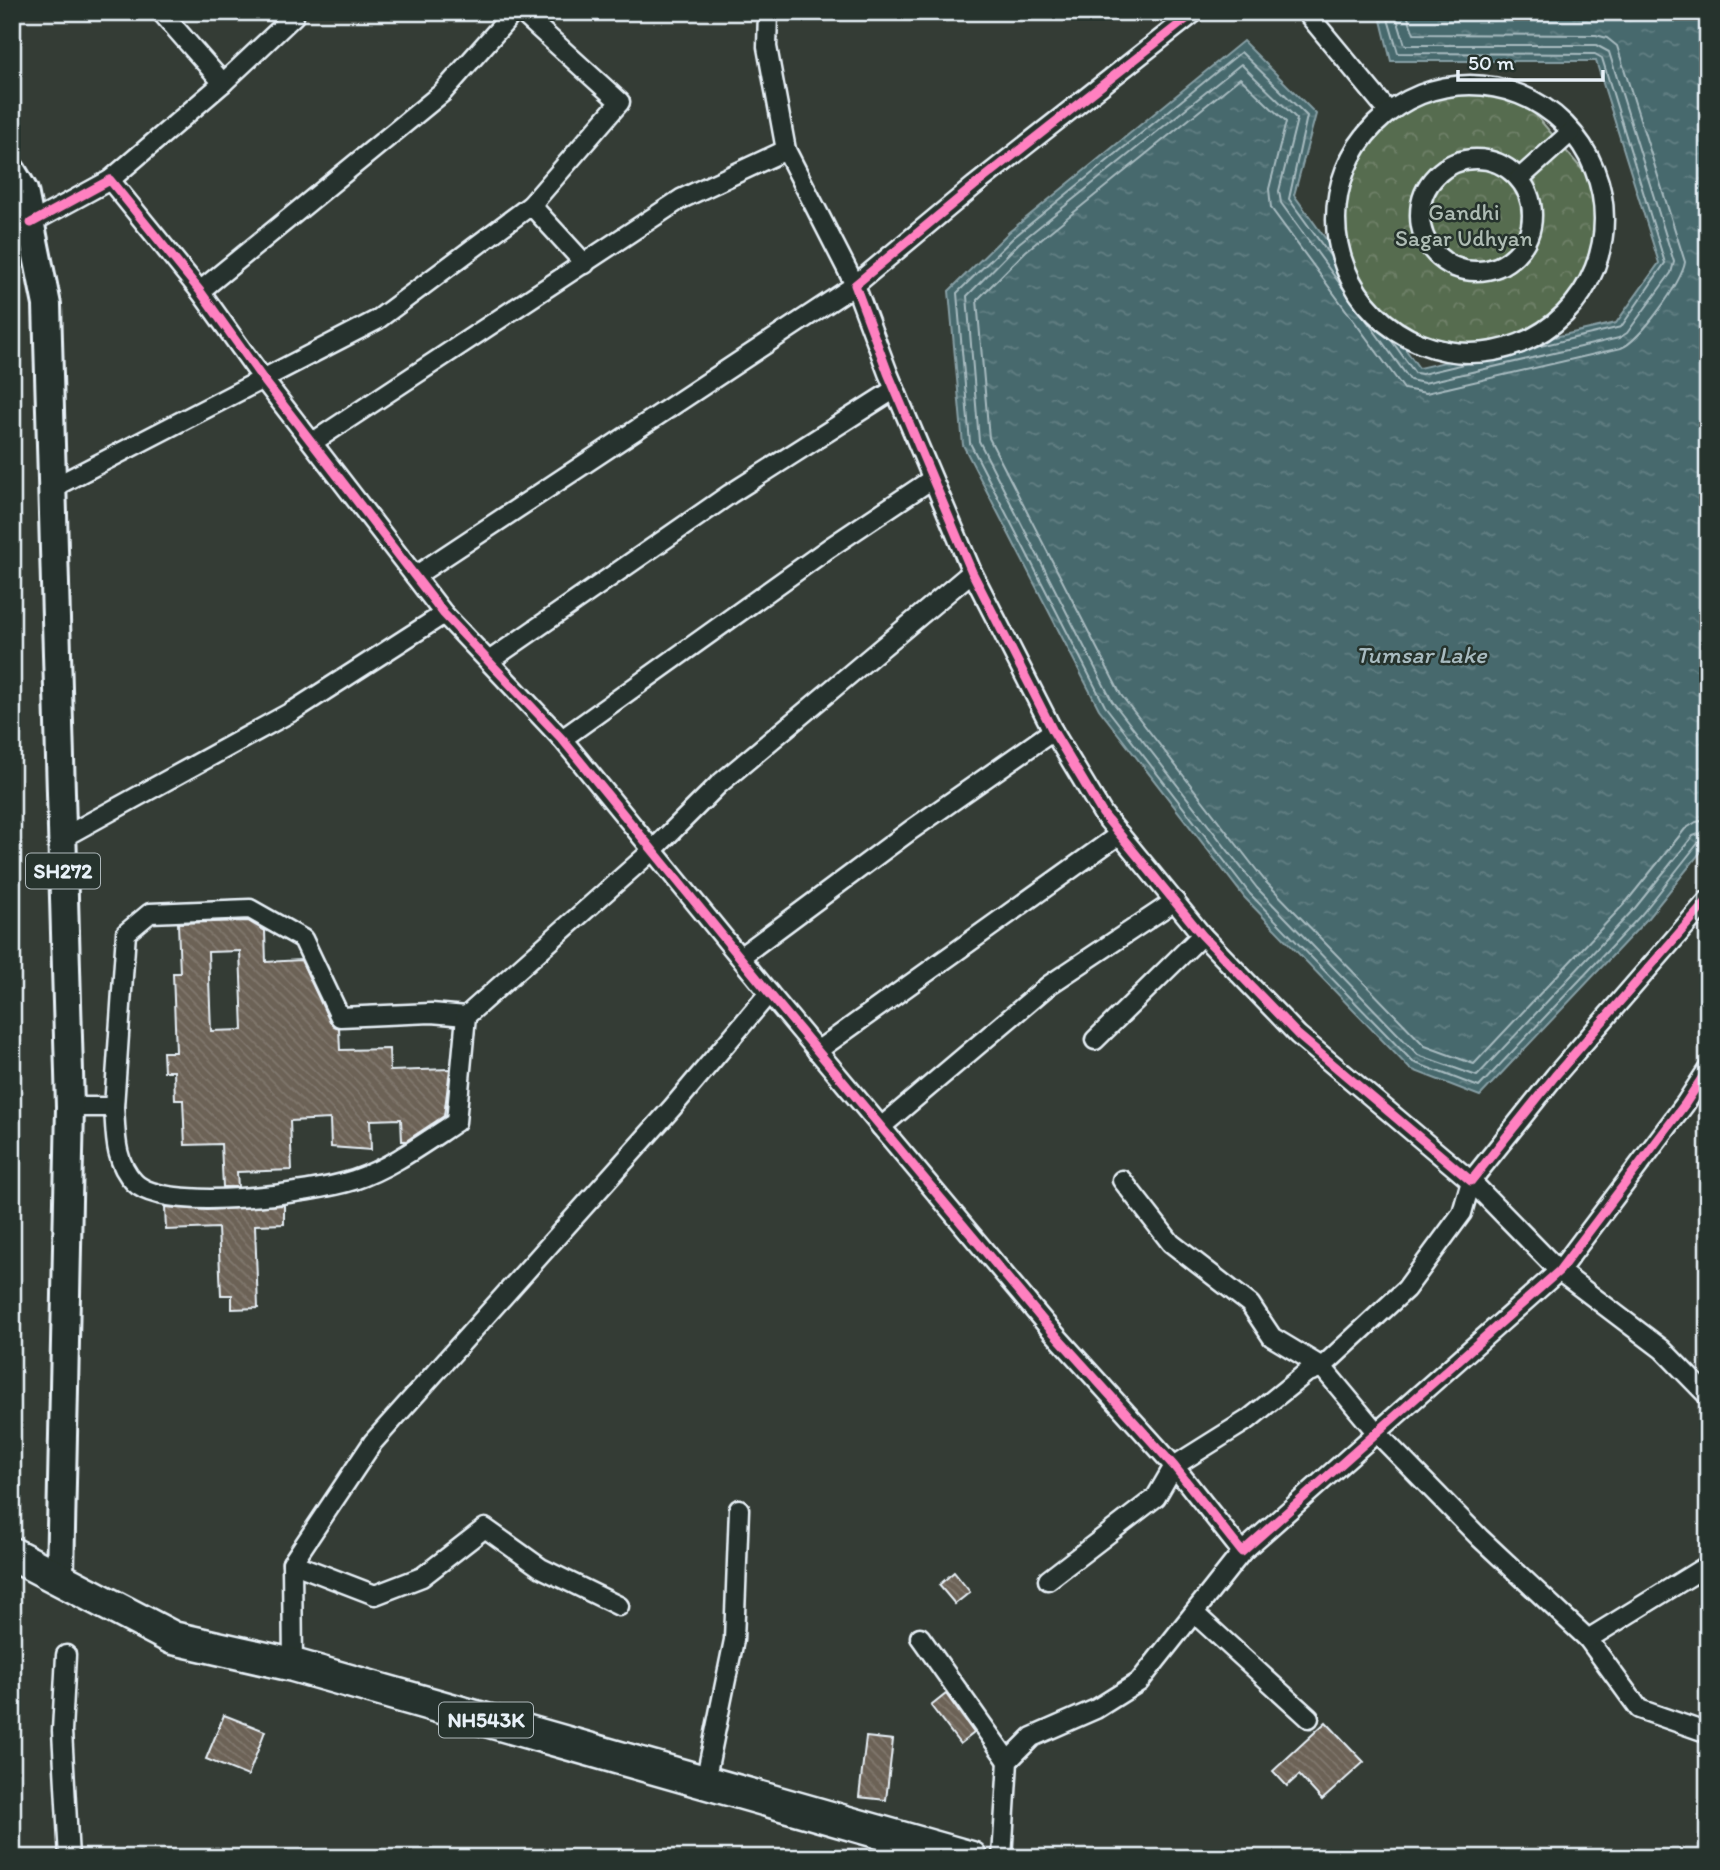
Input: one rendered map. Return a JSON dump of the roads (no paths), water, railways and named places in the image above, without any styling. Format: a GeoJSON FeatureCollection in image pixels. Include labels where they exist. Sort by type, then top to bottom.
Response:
{"type":"FeatureCollection","features":[{"type":"Feature","properties":{"kind":"highway","name":"NH543K"},"geometry":{"type":"LineString","coordinates":[[12,1554],[60,1576],[173,1638],[293,1665],[971,1858]]}},
{"type":"Feature","properties":{"kind":"main road","name":"SH272"},"geometry":{"type":"LineString","coordinates":[[12,171],[24,191],[47,305],[70,1107],[60,1576]]}},
{"type":"Feature","properties":{"kind":"street"},"geometry":{"type":"LineString","coordinates":[[161,12],[223,83]]}},
{"type":"Feature","properties":{"kind":"street"},"geometry":{"type":"LineString","coordinates":[[200,290],[442,93],[514,12]]}},
{"type":"Feature","properties":{"kind":"street"},"geometry":{"type":"LineString","coordinates":[[52,488],[377,320],[531,205],[620,102],[521,12]]}},
{"type":"Feature","properties":{"kind":"street"},"geometry":{"type":"LineString","coordinates":[[768,12],[767,47],[786,150],[855,285],[895,389],[972,572],[1053,731],[1103,814],[1202,935],[1298,1035],[1471,1181],[1559,1271],[1662,1349],[1708,1396]]}},
{"type":"Feature","properties":{"kind":"street"},"geometry":{"type":"LineString","coordinates":[[415,576],[855,285],[974,186],[1195,12]]}},
{"type":"Feature","properties":{"kind":"street"},"geometry":{"type":"LineString","coordinates":[[1306,12],[1388,111]]}},
{"type":"Feature","properties":{"kind":"street"},"geometry":{"type":"LineString","coordinates":[[31,223],[110,180],[223,83],[294,16]]}},
{"type":"Feature","properties":{"kind":"street"},"geometry":{"type":"LineString","coordinates":[[1473,84],[1517,93],[1556,116],[1570,133],[1585,151],[1602,193],[1603,238],[1590,281],[1563,317],[1527,341],[1485,353],[1441,350],[1400,334],[1367,306],[1344,268],[1335,225],[1340,182],[1358,142],[1388,111],[1429,90],[1473,84]]}},
{"type":"Feature","properties":{"kind":"street"},"geometry":{"type":"LineString","coordinates":[[1519,179],[1570,133]]}},
{"type":"Feature","properties":{"kind":"street"},"geometry":{"type":"LineString","coordinates":[[313,442],[681,200],[786,150]]}},
{"type":"Feature","properties":{"kind":"street"},"geometry":{"type":"LineString","coordinates":[[1488,160],[1505,167],[1519,179],[1529,195],[1532,214],[1530,232],[1522,248],[1509,261],[1492,270],[1473,271],[1455,267],[1439,258],[1427,244],[1420,226],[1420,207],[1425,190],[1436,174],[1460,161],[1488,160]]}},
{"type":"Feature","properties":{"kind":"street"},"geometry":{"type":"LineString","coordinates":[[110,180],[200,290],[263,379],[444,614],[562,739],[654,849],[768,993],[1045,1324],[1174,1466],[1242,1552]]}},
{"type":"Feature","properties":{"kind":"street"},"geometry":{"type":"LineString","coordinates":[[531,205],[585,264]]}},
{"type":"Feature","properties":{"kind":"street"},"geometry":{"type":"LineString","coordinates":[[489,661],[730,494],[895,389]]}},
{"type":"Feature","properties":{"kind":"street"},"geometry":{"type":"LineString","coordinates":[[562,739],[818,555],[932,479]]}},
{"type":"Feature","properties":{"kind":"street"},"geometry":{"type":"LineString","coordinates":[[466,1016],[431,1013],[340,1017],[303,939],[250,909],[150,913],[126,933],[114,1107],[118,1160],[136,1185],[167,1198],[217,1199],[297,1192],[355,1180],[411,1152],[456,1122],[466,1016],[654,849],[718,785],[972,572]]}},
{"type":"Feature","properties":{"kind":"street"},"geometry":{"type":"LineString","coordinates":[[62,838],[293,711],[444,614]]}},
{"type":"Feature","properties":{"kind":"street"},"geometry":{"type":"LineString","coordinates":[[740,957],[911,830],[1053,731]]}},
{"type":"Feature","properties":{"kind":"street"},"geometry":{"type":"LineString","coordinates":[[817,1051],[1120,834]]}},
{"type":"Feature","properties":{"kind":"street"},"geometry":{"type":"LineString","coordinates":[[1048,1580],[1156,1497],[1174,1466],[1249,1419],[1306,1373],[1322,1367],[1406,1289],[1462,1213],[1471,1181],[1555,1076],[1708,900]]}},
{"type":"Feature","properties":{"kind":"street"},"geometry":{"type":"LineString","coordinates":[[881,1127],[1049,985],[1175,901]]}},
{"type":"Feature","properties":{"kind":"street"},"geometry":{"type":"LineString","coordinates":[[1095,1040],[1202,935]]}},
{"type":"Feature","properties":{"kind":"street"},"geometry":{"type":"LineString","coordinates":[[293,1665],[292,1563],[373,1441],[672,1108],[768,993]]}},
{"type":"Feature","properties":{"kind":"street"},"geometry":{"type":"LineString","coordinates":[[1008,1760],[1032,1737],[1096,1709],[1139,1682],[1242,1552],[1559,1271],[1685,1104],[1708,1069]]}},
{"type":"Feature","properties":{"kind":"street"},"geometry":{"type":"LineString","coordinates":[[70,1107],[114,1107]]}},
{"type":"Feature","properties":{"kind":"street"},"geometry":{"type":"LineString","coordinates":[[1122,1180],[1171,1243],[1250,1304],[1272,1337],[1322,1367],[1377,1433],[1480,1538],[1588,1639],[1639,1709],[1708,1733]]}},
{"type":"Feature","properties":{"kind":"street"},"geometry":{"type":"LineString","coordinates":[[705,1782],[734,1640],[739,1509]]}},
{"type":"Feature","properties":{"kind":"street"},"geometry":{"type":"LineString","coordinates":[[292,1563],[375,1595],[422,1577],[485,1528],[541,1568],[619,1606]]}},
{"type":"Feature","properties":{"kind":"street"},"geometry":{"type":"LineString","coordinates":[[1588,1639],[1708,1565]]}},
{"type":"Feature","properties":{"kind":"street"},"geometry":{"type":"LineString","coordinates":[[1194,1613],[1309,1718]]}},
{"type":"Feature","properties":{"kind":"street"},"geometry":{"type":"LineString","coordinates":[[920,1637],[1008,1760],[1002,1858]]}},
{"type":"Feature","properties":{"kind":"street"},"geometry":{"type":"LineString","coordinates":[[66,1655],[62,1731],[69,1858]]}},
{"type":"Feature","properties":{"kind":"water","name":"Tumsar Lake"},"geometry":{"type":"Polygon","coordinates":[[[1379,12],[1708,12],[1708,843],[1647,919],[1480,1096],[1410,1069],[1245,898],[1099,709],[963,445],[949,291],[1009,232],[1243,41],[1316,114],[1294,195],[1419,368],[1616,323],[1659,263],[1596,61],[1391,61],[1379,12]]]}},
{"type":"Feature","properties":{"kind":"park label","name":"Gandhi Sagar Udhyan"},"geometry":{"type":"Point","coordinates":[1464,225]}}]}
